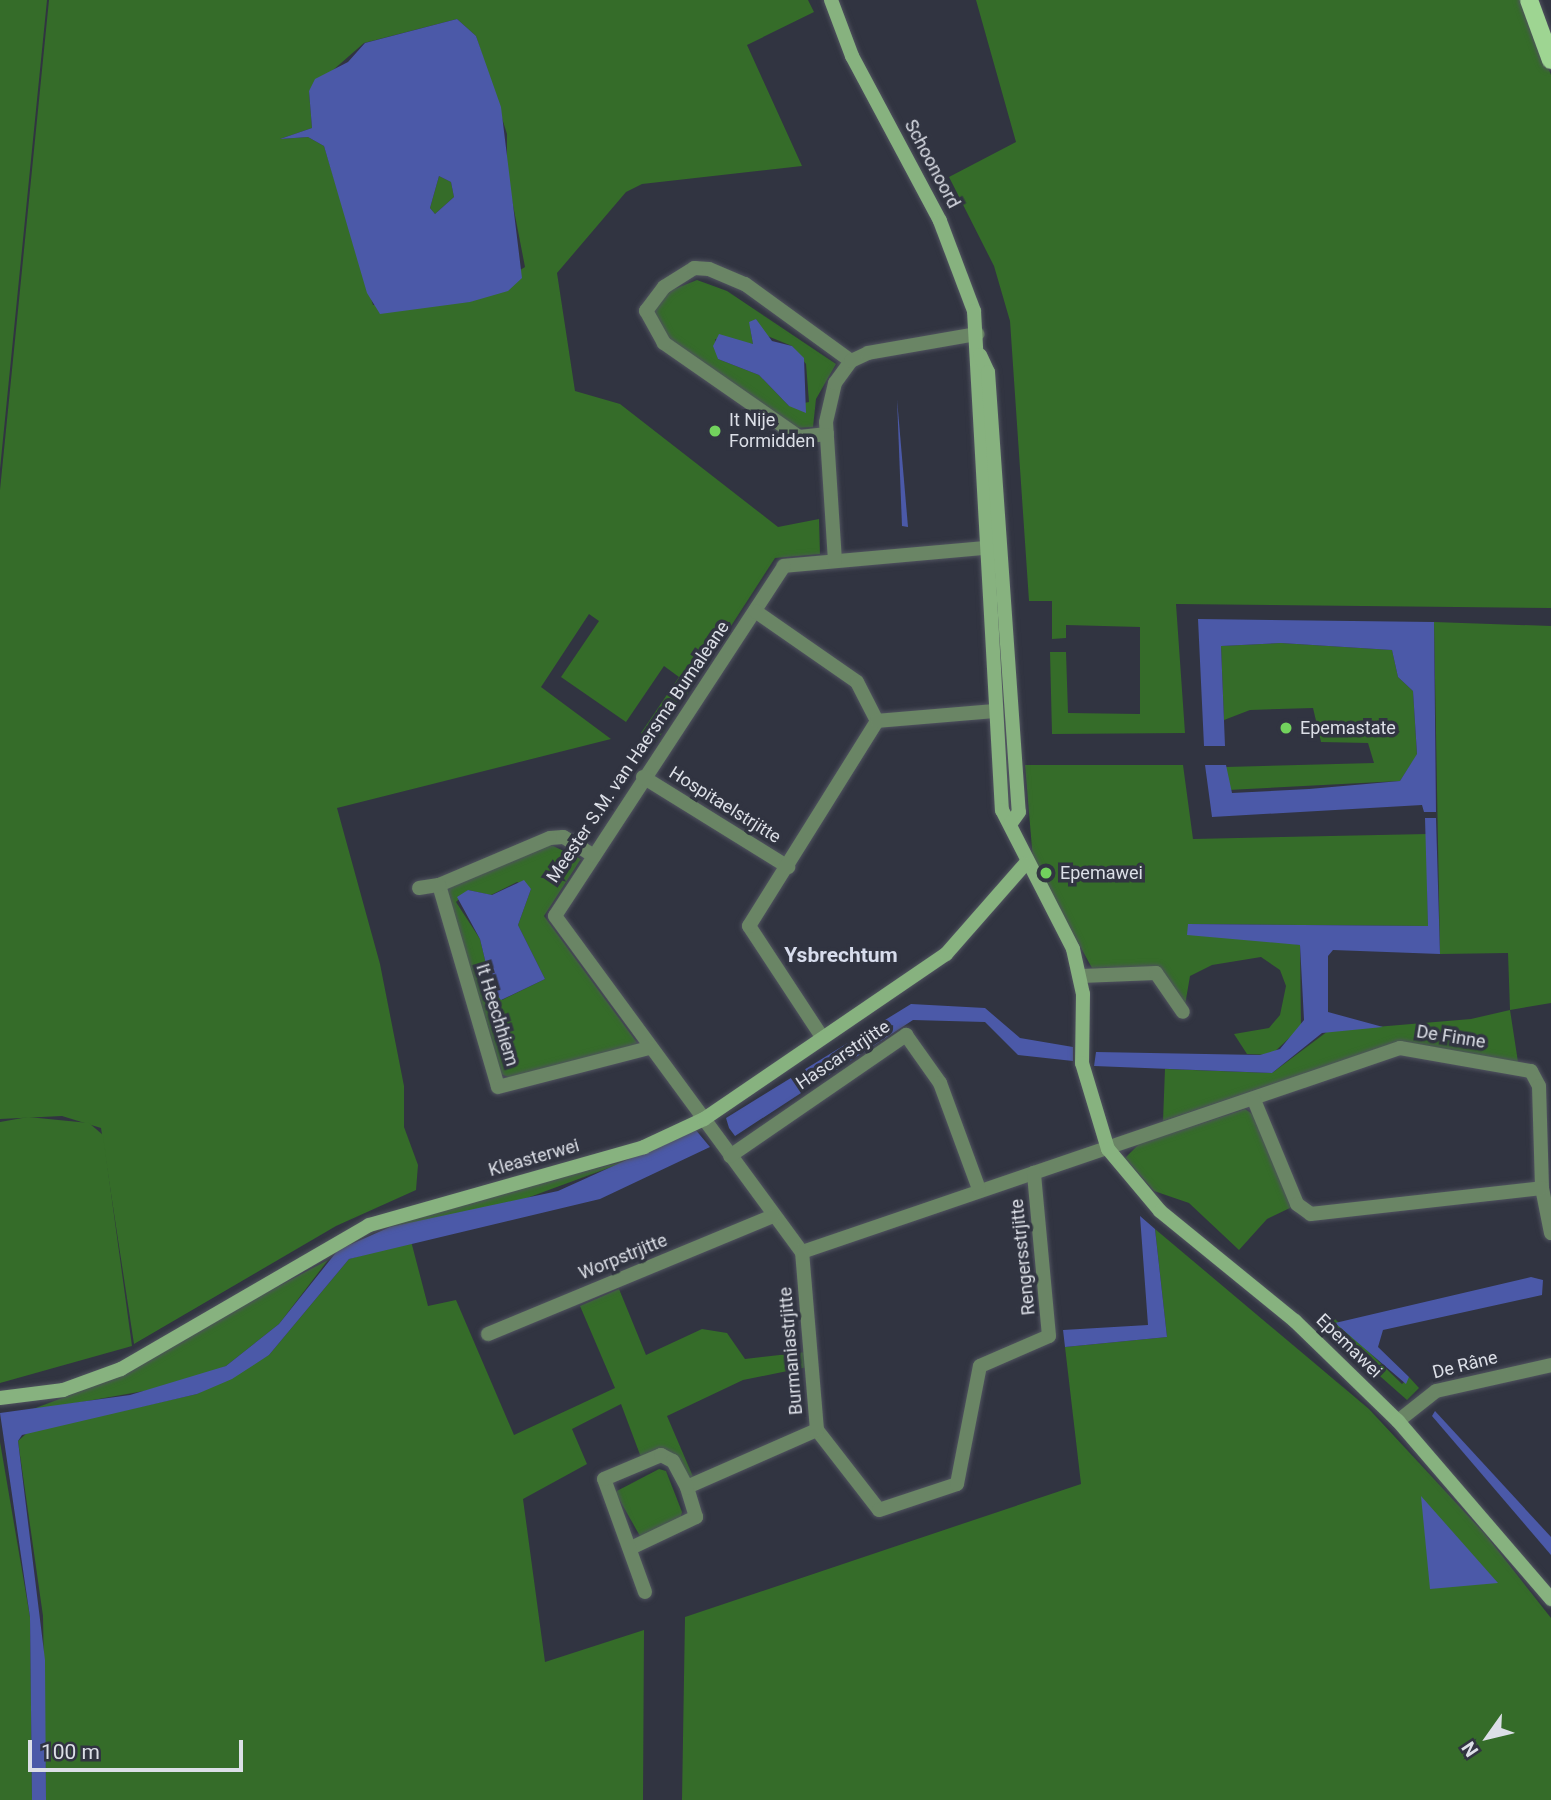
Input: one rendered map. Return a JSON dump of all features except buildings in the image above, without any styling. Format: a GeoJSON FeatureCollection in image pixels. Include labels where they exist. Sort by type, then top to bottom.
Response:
{"type":"FeatureCollection","features":[{"type":"Feature","properties":{"kind":"main road"},"geometry":{"type":"LineString","coordinates":[[1529,0],[1551,60]]}},
{"type":"Feature","properties":{"kind":"street","name":"Schoonoord"},"geometry":{"type":"LineString","coordinates":[[831,0],[852,56],[940,221],[964,276],[980,353],[984,548]]}},
{"type":"Feature","properties":{"kind":"street"},"geometry":{"type":"LineString","coordinates":[[827,434],[800,437],[664,343],[646,312],[664,287],[694,268],[709,269],[746,284],[851,361]]}},
{"type":"Feature","properties":{"kind":"street"},"geometry":{"type":"LineString","coordinates":[[835,561],[827,434],[828,398],[851,361],[977,334]]}},
{"type":"Feature","properties":{"kind":"street","name":"Schoonoord"},"geometry":{"type":"LineString","coordinates":[[980,353],[988,372],[1019,812],[1011,823]]}},
{"type":"Feature","properties":{"kind":"street","name":"Meester S.M. van Haersma Bumaleane"},"geometry":{"type":"LineString","coordinates":[[704,1119],[557,926],[558,907],[785,566],[984,548]]}},
{"type":"Feature","properties":{"kind":"street","name":"Epemawei"},"geometry":{"type":"LineString","coordinates":[[984,548],[1002,810],[1011,823],[1025,864],[1081,976],[1082,1063],[1108,1149],[1160,1211],[1295,1321],[1398,1421],[1551,1599]]}},
{"type":"Feature","properties":{"kind":"street"},"geometry":{"type":"LineString","coordinates":[[755,611],[857,682],[877,721]]}},
{"type":"Feature","properties":{"kind":"street"},"geometry":{"type":"LineString","coordinates":[[877,721],[994,711]]}},
{"type":"Feature","properties":{"kind":"street"},"geometry":{"type":"LineString","coordinates":[[822,1037],[749,926],[877,721]]}},
{"type":"Feature","properties":{"kind":"street","name":"Hospitaelstrjitte"},"geometry":{"type":"LineString","coordinates":[[643,777],[788,867]]}},
{"type":"Feature","properties":{"kind":"street"},"geometry":{"type":"LineString","coordinates":[[418,888],[439,885],[550,838],[564,837],[594,856]]}},
{"type":"Feature","properties":{"kind":"street","name":"Kleasterwei"},"geometry":{"type":"LineString","coordinates":[[0,1398],[63,1390],[121,1369],[369,1225],[643,1147],[704,1119],[946,954],[1025,864]]}},
{"type":"Feature","properties":{"kind":"street","name":"It Heechhiem"},"geometry":{"type":"LineString","coordinates":[[439,885],[498,1087],[649,1048]]}},
{"type":"Feature","properties":{"kind":"street"},"geometry":{"type":"LineString","coordinates":[[1081,976],[1156,973],[1182,1012]]}},
{"type":"Feature","properties":{"kind":"street","name":"Hascarstrjitte"},"geometry":{"type":"LineString","coordinates":[[730,1156],[906,1035],[940,1083],[979,1189]]}},
{"type":"Feature","properties":{"kind":"street","name":"De Finne"},"geometry":{"type":"LineString","coordinates":[[1108,1149],[1400,1048],[1525,1069],[1539,1086],[1542,1188],[1551,1233]]}},
{"type":"Feature","properties":{"kind":"street"},"geometry":{"type":"LineString","coordinates":[[1254,1100],[1297,1204],[1311,1214],[1542,1188]]}},
{"type":"Feature","properties":{"kind":"street"},"geometry":{"type":"LineString","coordinates":[[704,1119],[802,1252],[979,1189],[1108,1149]]}},
{"type":"Feature","properties":{"kind":"street","name":"Rengersstrjitte"},"geometry":{"type":"LineString","coordinates":[[817,1430],[879,1510],[957,1484],[981,1366],[1049,1336],[1034,1172]]}},
{"type":"Feature","properties":{"kind":"street","name":"Worpstrjitte"},"geometry":{"type":"LineString","coordinates":[[488,1334],[773,1216]]}},
{"type":"Feature","properties":{"kind":"street","name":"Burmaniastrjitte"},"geometry":{"type":"LineString","coordinates":[[687,1487],[817,1430],[802,1252]]}},
{"type":"Feature","properties":{"kind":"street","name":"De Râne"},"geometry":{"type":"LineString","coordinates":[[1398,1421],[1436,1391],[1551,1365]]}},
{"type":"Feature","properties":{"kind":"street"},"geometry":{"type":"LineString","coordinates":[[634,1547],[696,1517],[687,1487],[673,1461],[660,1455],[604,1479],[634,1547],[645,1592]]}},
{"type":"Feature","properties":{"kind":"green space"},"geometry":{"type":"Polygon","coordinates":[[[0,0],[47,0],[0,469],[0,0]]]}},
{"type":"Feature","properties":{"kind":"green space"},"geometry":{"type":"Polygon","coordinates":[[[49,0],[808,0],[814,12],[747,45],[802,166],[642,184],[626,192],[557,273],[575,391],[620,404],[778,527],[819,519],[820,554],[775,558],[656,742],[641,733],[679,677],[664,666],[626,722],[561,677],[599,621],[589,614],[541,687],[611,739],[337,808],[380,964],[404,1086],[404,1127],[418,1165],[416,1190],[336,1226],[134,1344],[101,1128],[62,1116],[0,1119],[0,490],[49,0]],[[457,19],[364,43],[309,91],[312,128],[280,139],[308,137],[324,146],[373,305],[470,302],[525,267],[507,174],[507,134],[476,36],[457,19]]]}},
{"type":"Feature","properties":{"kind":"green space"},"geometry":{"type":"Polygon","coordinates":[[[976,0],[1522,0],[1551,75],[1551,608],[1176,604],[1185,733],[1052,734],[1050,652],[1066,652],[1068,713],[1140,714],[1140,627],[1066,625],[1066,638],[1052,639],[1052,601],[1029,601],[1010,321],[994,266],[949,177],[1016,142],[976,0]]]}},
{"type":"Feature","properties":{"kind":"green space"},"geometry":{"type":"Polygon","coordinates":[[[439,176],[451,182],[454,197],[435,214],[430,208],[439,176]]]}},
{"type":"Feature","properties":{"kind":"green space"},"geometry":{"type":"Polygon","coordinates":[[[697,280],[727,291],[836,364],[816,399],[813,427],[796,428],[673,344],[654,315],[655,307],[667,292],[697,280]],[[756,319],[750,327],[753,344],[715,339],[718,359],[759,375],[789,406],[809,402],[806,364],[792,346],[765,335],[756,319]]]}},
{"type":"Feature","properties":{"kind":"green space"},"geometry":{"type":"Polygon","coordinates":[[[1434,622],[1551,626],[1551,1003],[1510,1010],[1508,953],[1440,954],[1434,622]]]}},
{"type":"Feature","properties":{"kind":"green space"},"geometry":{"type":"Polygon","coordinates":[[[1281,643],[1392,650],[1398,677],[1413,691],[1417,755],[1400,781],[1228,790],[1226,767],[1374,763],[1368,743],[1321,742],[1313,708],[1250,710],[1224,720],[1221,646],[1281,643]]]}},
{"type":"Feature","properties":{"kind":"green space"},"geometry":{"type":"Polygon","coordinates":[[[1025,765],[1183,765],[1193,839],[1427,834],[1428,926],[1188,924],[1300,945],[1301,1027],[1271,1055],[1247,1054],[1234,1034],[1269,1028],[1280,1015],[1286,986],[1280,970],[1261,957],[1212,965],[1190,976],[1184,1011],[1150,967],[1092,968],[1033,860],[1025,765]]]}},
{"type":"Feature","properties":{"kind":"green space"},"geometry":{"type":"Polygon","coordinates":[[[551,845],[581,859],[544,916],[638,1044],[510,1078],[501,1074],[445,899],[449,882],[551,845]],[[517,882],[491,895],[468,890],[456,902],[480,939],[492,989],[502,1000],[545,979],[518,925],[531,889],[517,882]]]}},
{"type":"Feature","properties":{"kind":"green space"},"geometry":{"type":"Polygon","coordinates":[[[1510,1010],[1518,1062],[1400,1041],[1163,1121],[1165,1069],[1272,1073],[1328,1031],[1471,1019],[1510,1010]]]}},
{"type":"Feature","properties":{"kind":"green space"},"geometry":{"type":"Polygon","coordinates":[[[1245,1109],[1254,1115],[1292,1207],[1267,1219],[1239,1250],[1189,1203],[1154,1191],[1125,1158],[1139,1144],[1245,1109]]]}},
{"type":"Feature","properties":{"kind":"green space"},"geometry":{"type":"Polygon","coordinates":[[[28,1117],[89,1123],[103,1135],[132,1346],[0,1383],[0,1122],[28,1117]]]}},
{"type":"Feature","properties":{"kind":"green space"},"geometry":{"type":"Polygon","coordinates":[[[630,1160],[505,1206],[390,1227],[502,1192],[630,1160]]]}},
{"type":"Feature","properties":{"kind":"green space"},"geometry":{"type":"Polygon","coordinates":[[[1155,1229],[1369,1409],[1485,1534],[1551,1618],[1551,1800],[682,1800],[685,1617],[1081,1484],[1065,1347],[1167,1337],[1155,1229]]]}},
{"type":"Feature","properties":{"kind":"green space"},"geometry":{"type":"Polygon","coordinates":[[[411,1241],[428,1306],[456,1300],[514,1435],[615,1388],[580,1306],[619,1289],[646,1355],[702,1329],[727,1333],[745,1359],[806,1352],[807,1367],[743,1380],[667,1416],[694,1479],[685,1479],[670,1453],[642,1460],[621,1404],[572,1429],[587,1464],[523,1499],[545,1662],[644,1630],[643,1800],[46,1800],[43,1616],[18,1441],[28,1432],[197,1394],[269,1355],[349,1259],[411,1241]]]}},
{"type":"Feature","properties":{"kind":"green space"},"geometry":{"type":"Polygon","coordinates":[[[328,1260],[279,1324],[226,1366],[178,1385],[25,1412],[78,1392],[328,1260]]]}},
{"type":"Feature","properties":{"kind":"green space"},"geometry":{"type":"Polygon","coordinates":[[[1335,1319],[1402,1384],[1409,1377],[1419,1388],[1407,1400],[1321,1324],[1335,1319]]]}},
{"type":"Feature","properties":{"kind":"green space"},"geometry":{"type":"Polygon","coordinates":[[[0,1442],[30,1617],[32,1800],[0,1800],[0,1442]]]}},
{"type":"Feature","properties":{"kind":"green space"},"geometry":{"type":"Polygon","coordinates":[[[659,1469],[666,1471],[682,1512],[680,1520],[640,1536],[615,1492],[659,1469]]]}},
{"type":"Feature","properties":{"kind":"water"},"geometry":{"type":"Polygon","coordinates":[[[457,19],[476,36],[501,107],[522,278],[508,291],[470,302],[380,314],[367,293],[324,146],[308,137],[280,139],[312,128],[309,91],[315,79],[348,62],[365,43],[457,19]],[[439,176],[430,208],[435,214],[454,197],[451,182],[439,176]]]}},
{"type":"Feature","properties":{"kind":"water"},"geometry":{"type":"Polygon","coordinates":[[[756,319],[772,341],[792,346],[804,358],[806,413],[789,406],[759,375],[718,359],[713,346],[719,334],[753,344],[749,322],[756,319]]]}},
{"type":"Feature","properties":{"kind":"water"},"geometry":{"type":"Polygon","coordinates":[[[897,399],[908,527],[902,526],[897,399]]]}},
{"type":"Feature","properties":{"kind":"water"},"geometry":{"type":"Polygon","coordinates":[[[1198,619],[1434,622],[1436,812],[1424,812],[1422,805],[1212,817],[1205,765],[1226,765],[1232,793],[1400,781],[1417,754],[1413,691],[1398,677],[1392,650],[1281,643],[1221,646],[1225,746],[1204,746],[1198,619]]]}},
{"type":"Feature","properties":{"kind":"water"},"geometry":{"type":"Polygon","coordinates":[[[1425,818],[1436,818],[1440,954],[1333,950],[1328,956],[1328,1012],[1383,1027],[1322,1033],[1272,1073],[1094,1066],[1096,1052],[1260,1055],[1280,1049],[1304,1020],[1300,945],[1187,935],[1188,924],[1428,926],[1425,818]]]}},
{"type":"Feature","properties":{"kind":"water"},"geometry":{"type":"Polygon","coordinates":[[[524,880],[531,889],[518,925],[545,979],[501,1000],[492,989],[480,939],[457,897],[468,890],[492,895],[524,880]]]}},
{"type":"Feature","properties":{"kind":"water"},"geometry":{"type":"Polygon","coordinates":[[[911,1004],[985,1008],[1020,1038],[1073,1047],[1073,1061],[1018,1055],[985,1022],[913,1020],[735,1136],[729,1128],[726,1118],[911,1004]]]}},
{"type":"Feature","properties":{"kind":"water"},"geometry":{"type":"Polygon","coordinates":[[[695,1129],[710,1147],[600,1199],[349,1259],[269,1355],[232,1379],[197,1394],[22,1435],[18,1441],[45,1660],[46,1800],[32,1800],[30,1617],[0,1413],[130,1395],[226,1366],[279,1324],[338,1250],[390,1227],[558,1191],[695,1129]]]}},
{"type":"Feature","properties":{"kind":"water"},"geometry":{"type":"Polygon","coordinates":[[[1140,1216],[1155,1229],[1167,1337],[1065,1347],[1063,1330],[1148,1325],[1140,1216]]]}},
{"type":"Feature","properties":{"kind":"water"},"geometry":{"type":"Polygon","coordinates":[[[1531,1277],[1543,1280],[1542,1295],[1383,1330],[1378,1347],[1409,1377],[1406,1384],[1335,1323],[1531,1277]]]}},
{"type":"Feature","properties":{"kind":"water"},"geometry":{"type":"Polygon","coordinates":[[[1435,1411],[1551,1537],[1551,1555],[1432,1416],[1435,1411]]]}},
{"type":"Feature","properties":{"kind":"water"},"geometry":{"type":"Polygon","coordinates":[[[1421,1496],[1498,1583],[1430,1589],[1421,1496]]]}},
{"type":"Feature","properties":{"kind":"place","name":"It Nije Formidden"},"geometry":{"type":"Point","coordinates":[715,431]}},
{"type":"Feature","properties":{"kind":"place","name":"Epemastate"},"geometry":{"type":"Point","coordinates":[1286,728]}},
{"type":"Feature","properties":{"kind":"place","name":"Epemawei"},"geometry":{"type":"Point","coordinates":[1046,873]}},
{"type":"Feature","properties":{"kind":"district","name":"Ysbrechtum"},"geometry":{"type":"Point","coordinates":[841,955]}}]}
